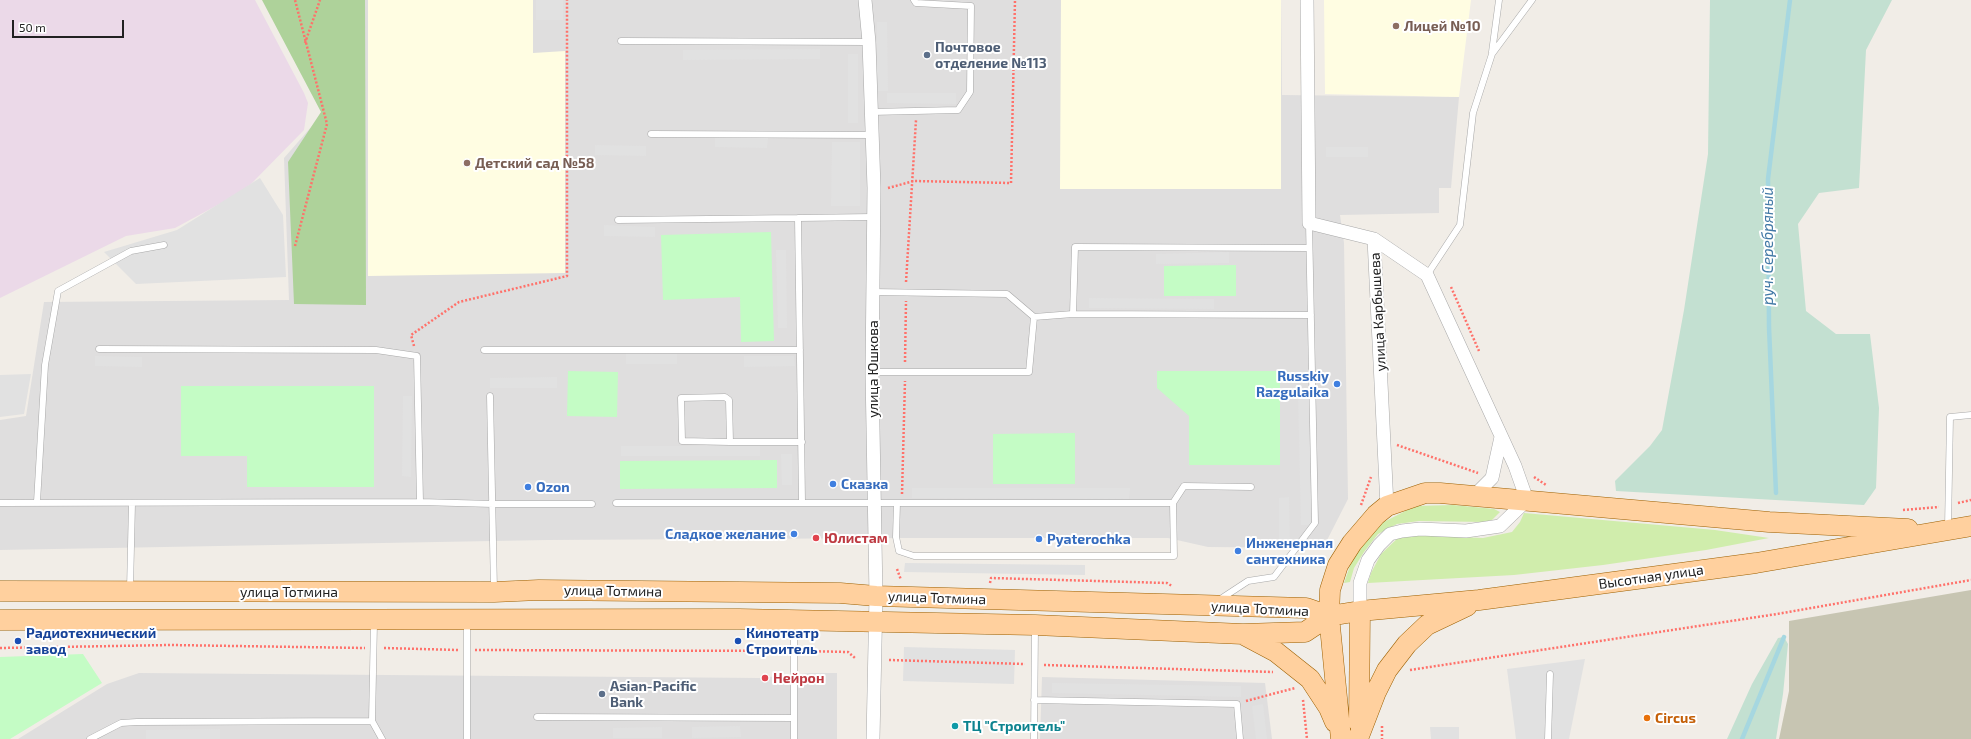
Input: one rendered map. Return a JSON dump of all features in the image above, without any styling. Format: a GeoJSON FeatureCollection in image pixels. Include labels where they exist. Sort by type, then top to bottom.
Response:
{"type":"FeatureCollection","features":[{"type":"Feature","properties":{"kind":"main road"},"geometry":{"type":"LineString","coordinates":[[1350,738],[1330,616],[1330,590],[1338,565],[1352,543],[1376,515],[1388,506],[1425,493],[1475,495],[1768,522],[1948,531]]}},
{"type":"Feature","properties":{"kind":"main road","name":"Высотная улица"},"geometry":{"type":"LineString","coordinates":[[1330,616],[1360,611],[1479,600],[1756,563],[1971,526]]}},
{"type":"Feature","properties":{"kind":"main road","name":"улица Тотмина"},"geometry":{"type":"LineString","coordinates":[[0,591],[494,592],[539,590],[810,593],[1306,608],[1330,616]]}},
{"type":"Feature","properties":{"kind":"main road"},"geometry":{"type":"LineString","coordinates":[[1350,738],[1387,670],[1407,644],[1427,625],[1479,600]]}},
{"type":"Feature","properties":{"kind":"main road"},"geometry":{"type":"LineString","coordinates":[[1350,738],[1360,611]]}},
{"type":"Feature","properties":{"kind":"main road","name":"улица Тотмина"},"geometry":{"type":"LineString","coordinates":[[0,620],[794,620],[1035,625],[1243,634],[1305,632],[1330,616]]}},
{"type":"Feature","properties":{"kind":"main road"},"geometry":{"type":"LineString","coordinates":[[1243,634],[1276,652],[1310,679],[1350,738]]}},
{"type":"Feature","properties":{"kind":"street","name":"улица Юшкова"},"geometry":{"type":"LineString","coordinates":[[865,0],[869,42],[873,135],[872,372],[876,596],[873,739]]}},
{"type":"Feature","properties":{"kind":"street"},"geometry":{"type":"LineString","coordinates":[[1307,0],[1309,222]]}},
{"type":"Feature","properties":{"kind":"street","name":"улица Карбышева"},"geometry":{"type":"LineString","coordinates":[[1309,222],[1374,239],[1388,506]]}},
{"type":"Feature","properties":{"kind":"street"},"geometry":{"type":"LineString","coordinates":[[1360,611],[1360,583],[1368,560],[1379,545],[1390,534],[1402,530],[1466,530],[1500,526],[1527,500],[1501,437],[1427,275],[1374,239]]}},
{"type":"Feature","properties":{"kind":"street"},"geometry":{"type":"LineString","coordinates":[[1475,495],[1492,478],[1501,437]]}},
{"type":"Feature","properties":{"kind":"lane"},"geometry":{"type":"LineString","coordinates":[[871,112],[958,110],[970,92],[971,6],[916,3],[914,0]]}},
{"type":"Feature","properties":{"kind":"lane"},"geometry":{"type":"LineString","coordinates":[[1427,275],[1460,225],[1473,113],[1492,54],[1499,0]]}},
{"type":"Feature","properties":{"kind":"lane"},"geometry":{"type":"LineString","coordinates":[[1492,54],[1532,0]]}},
{"type":"Feature","properties":{"kind":"lane"},"geometry":{"type":"LineString","coordinates":[[621,41],[869,42]]}},
{"type":"Feature","properties":{"kind":"lane"},"geometry":{"type":"LineString","coordinates":[[651,134],[873,135]]}},
{"type":"Feature","properties":{"kind":"lane"},"geometry":{"type":"LineString","coordinates":[[618,220],[873,217]]}},
{"type":"Feature","properties":{"kind":"lane"},"geometry":{"type":"LineString","coordinates":[[798,218],[802,502]]}},
{"type":"Feature","properties":{"kind":"lane"},"geometry":{"type":"LineString","coordinates":[[1209,606],[1248,581],[1274,577],[1314,523],[1309,222]]}},
{"type":"Feature","properties":{"kind":"lane"},"geometry":{"type":"LineString","coordinates":[[37,502],[45,365],[58,291],[132,251],[164,245]]}},
{"type":"Feature","properties":{"kind":"lane"},"geometry":{"type":"LineString","coordinates":[[1073,314],[1075,247],[1309,248]]}},
{"type":"Feature","properties":{"kind":"lane"},"geometry":{"type":"LineString","coordinates":[[872,292],[1008,294],[1034,317],[1073,314],[1311,315]]}},
{"type":"Feature","properties":{"kind":"lane"},"geometry":{"type":"LineString","coordinates":[[872,372],[1030,372],[1034,317]]}},
{"type":"Feature","properties":{"kind":"lane"},"geometry":{"type":"LineString","coordinates":[[99,349],[376,350],[417,356],[420,502]]}},
{"type":"Feature","properties":{"kind":"lane"},"geometry":{"type":"LineString","coordinates":[[484,350],[800,350]]}},
{"type":"Feature","properties":{"kind":"lane"},"geometry":{"type":"LineString","coordinates":[[490,396],[494,592]]}},
{"type":"Feature","properties":{"kind":"lane"},"geometry":{"type":"LineString","coordinates":[[730,442],[729,400],[725,397],[682,398],[682,441],[730,442],[802,442]]}},
{"type":"Feature","properties":{"kind":"lane"},"geometry":{"type":"LineString","coordinates":[[1948,531],[1950,417],[1971,415]]}},
{"type":"Feature","properties":{"kind":"lane"},"geometry":{"type":"LineString","coordinates":[[899,503],[896,537],[899,551],[914,556],[1174,556],[1173,503],[1184,486],[1251,487]]}},
{"type":"Feature","properties":{"kind":"lane"},"geometry":{"type":"LineString","coordinates":[[0,503],[420,502],[592,504]]}},
{"type":"Feature","properties":{"kind":"lane"},"geometry":{"type":"LineString","coordinates":[[130,592],[132,503]]}},
{"type":"Feature","properties":{"kind":"lane"},"geometry":{"type":"LineString","coordinates":[[616,503],[1173,503]]}},
{"type":"Feature","properties":{"kind":"lane"},"geometry":{"type":"LineString","coordinates":[[374,619],[372,721],[382,739]]}},
{"type":"Feature","properties":{"kind":"lane"},"geometry":{"type":"LineString","coordinates":[[467,620],[467,739]]}},
{"type":"Feature","properties":{"kind":"lane"},"geometry":{"type":"LineString","coordinates":[[794,620],[794,739]]}},
{"type":"Feature","properties":{"kind":"lane"},"geometry":{"type":"LineString","coordinates":[[1034,739],[1035,625]]}},
{"type":"Feature","properties":{"kind":"lane"},"geometry":{"type":"LineString","coordinates":[[1548,739],[1550,674]]}},
{"type":"Feature","properties":{"kind":"lane"},"geometry":{"type":"LineString","coordinates":[[1034,700],[1237,704],[1240,739]]}},
{"type":"Feature","properties":{"kind":"lane"},"geometry":{"type":"LineString","coordinates":[[537,717],[794,718]]}},
{"type":"Feature","properties":{"kind":"lane"},"geometry":{"type":"LineString","coordinates":[[90,739],[121,723],[372,721]]}},
{"type":"Feature","properties":{"kind":"path"},"geometry":{"type":"LineString","coordinates":[[295,0],[327,124],[295,246]]}},
{"type":"Feature","properties":{"kind":"path"},"geometry":{"type":"LineString","coordinates":[[305,43],[320,0]]}},
{"type":"Feature","properties":{"kind":"path"},"geometry":{"type":"LineString","coordinates":[[417,356],[411,335],[459,302],[567,276],[567,0]]}},
{"type":"Feature","properties":{"kind":"path"},"geometry":{"type":"LineString","coordinates":[[914,181],[1011,183],[1015,0]]}},
{"type":"Feature","properties":{"kind":"path"},"geometry":{"type":"LineString","coordinates":[[899,503],[905,372],[906,292],[914,181],[917,111]]}},
{"type":"Feature","properties":{"kind":"path"},"geometry":{"type":"LineString","coordinates":[[1451,287],[1480,353]]}},
{"type":"Feature","properties":{"kind":"path"},"geometry":{"type":"LineString","coordinates":[[1384,440],[1492,478]]}},
{"type":"Feature","properties":{"kind":"path"},"geometry":{"type":"LineString","coordinates":[[1361,506],[1374,470]]}},
{"type":"Feature","properties":{"kind":"path"},"geometry":{"type":"LineString","coordinates":[[1519,478],[1533,477],[1552,488]]}},
{"type":"Feature","properties":{"kind":"path"},"geometry":{"type":"LineString","coordinates":[[1896,511],[1948,506],[1971,500]]}},
{"type":"Feature","properties":{"kind":"path"},"geometry":{"type":"LineString","coordinates":[[1408,671],[1414,668],[1777,614],[1971,580]]}},
{"type":"Feature","properties":{"kind":"path"},"geometry":{"type":"LineString","coordinates":[[0,648],[170,645],[467,650],[794,651],[848,652],[855,658]]}},
{"type":"Feature","properties":{"kind":"path"},"geometry":{"type":"LineString","coordinates":[[889,660],[1276,672]]}},
{"type":"Feature","properties":{"kind":"path"},"geometry":{"type":"LineString","coordinates":[[1237,704],[1302,687]]}},
{"type":"Feature","properties":{"kind":"path"},"geometry":{"type":"LineString","coordinates":[[1302,694],[1307,739]]}},
{"type":"Feature","properties":{"kind":"path"},"geometry":{"type":"LineString","coordinates":[[1382,719],[1382,739]]}},
{"type":"Feature","properties":{"kind":"shaded area"},"geometry":{"type":"Polygon","coordinates":[[[0,0],[255,0],[308,103],[304,130],[252,183],[238,194],[175,228],[126,236],[0,298],[0,0]]]}},
{"type":"Feature","properties":{"kind":"shaded area"},"geometry":{"type":"Polygon","coordinates":[[[269,0],[1281,0],[1282,95],[1459,97],[1451,188],[1439,188],[1439,213],[1340,215],[1344,243],[1348,499],[1323,548],[1208,547],[1168,538],[906,538],[547,540],[0,550],[0,420],[26,416],[44,302],[289,300],[284,158],[326,110],[269,0]]]}},
{"type":"Feature","properties":{"kind":"shaded area","name":"Детский сад №58"},"geometry":{"type":"Polygon","coordinates":[[[368,0],[533,0],[533,53],[565,51],[565,273],[368,276],[368,0]]]}},
{"type":"Feature","properties":{"kind":"shaded area"},"geometry":{"type":"Polygon","coordinates":[[[536,0],[563,0],[563,20],[536,20],[536,0]]]}},
{"type":"Feature","properties":{"kind":"shaded area"},"geometry":{"type":"Polygon","coordinates":[[[1061,0],[1281,0],[1281,189],[1060,189],[1061,0]]]}},
{"type":"Feature","properties":{"kind":"shaded area","name":"Лицей №10"},"geometry":{"type":"Polygon","coordinates":[[[1324,0],[1471,0],[1459,97],[1325,94],[1324,0]]]}},
{"type":"Feature","properties":{"kind":"shaded area"},"geometry":{"type":"Polygon","coordinates":[[[877,22],[887,22],[888,91],[877,91],[877,22]]]}},
{"type":"Feature","properties":{"kind":"shaded area"},"geometry":{"type":"Polygon","coordinates":[[[820,49],[820,59],[683,60],[683,50],[820,49]]]}},
{"type":"Feature","properties":{"kind":"shaded area"},"geometry":{"type":"Polygon","coordinates":[[[848,54],[858,54],[858,123],[848,123],[848,54]]]}},
{"type":"Feature","properties":{"kind":"shaded area"},"geometry":{"type":"Polygon","coordinates":[[[887,93],[956,93],[956,104],[887,103],[887,93]]]}},
{"type":"Feature","properties":{"kind":"shaded area"},"geometry":{"type":"Polygon","coordinates":[[[715,136],[768,137],[767,148],[715,147],[715,136]]]}},
{"type":"Feature","properties":{"kind":"shaded area"},"geometry":{"type":"Polygon","coordinates":[[[832,142],[860,142],[860,206],[831,206],[832,142]]]}},
{"type":"Feature","properties":{"kind":"shaded area"},"geometry":{"type":"Polygon","coordinates":[[[595,145],[646,146],[646,156],[595,155],[595,145]]]}},
{"type":"Feature","properties":{"kind":"shaded area"},"geometry":{"type":"Polygon","coordinates":[[[1326,147],[1368,147],[1368,157],[1326,157],[1326,147]]]}},
{"type":"Feature","properties":{"kind":"shaded area"},"geometry":{"type":"Polygon","coordinates":[[[260,178],[283,215],[286,277],[136,284],[104,252],[177,230],[260,178]]]}},
{"type":"Feature","properties":{"kind":"shaded area"},"geometry":{"type":"Polygon","coordinates":[[[604,225],[655,227],[655,237],[604,236],[604,225]]]}},
{"type":"Feature","properties":{"kind":"shaded area"},"geometry":{"type":"Polygon","coordinates":[[[776,250],[786,250],[787,328],[778,328],[776,250]]]}},
{"type":"Feature","properties":{"kind":"shaded area"},"geometry":{"type":"Polygon","coordinates":[[[1229,252],[1229,263],[1156,264],[1156,254],[1229,252]]]}},
{"type":"Feature","properties":{"kind":"shaded area"},"geometry":{"type":"Polygon","coordinates":[[[1089,298],[1214,299],[1214,309],[1089,308],[1089,298]]]}},
{"type":"Feature","properties":{"kind":"shaded area"},"geometry":{"type":"Polygon","coordinates":[[[626,353],[677,354],[677,364],[626,364],[626,353]]]}},
{"type":"Feature","properties":{"kind":"shaded area"},"geometry":{"type":"Polygon","coordinates":[[[95,356],[142,357],[142,367],[95,366],[95,356]]]}},
{"type":"Feature","properties":{"kind":"shaded area"},"geometry":{"type":"Polygon","coordinates":[[[744,356],[794,356],[795,366],[744,367],[744,356]]]}},
{"type":"Feature","properties":{"kind":"shaded area"},"geometry":{"type":"Polygon","coordinates":[[[31,374],[24,414],[0,417],[0,375],[31,374]]]}},
{"type":"Feature","properties":{"kind":"shaded area"},"geometry":{"type":"Polygon","coordinates":[[[557,377],[557,388],[490,388],[490,378],[557,377]]]}},
{"type":"Feature","properties":{"kind":"shaded area"},"geometry":{"type":"Polygon","coordinates":[[[1309,393],[1311,525],[1301,525],[1298,394],[1309,393]]]}},
{"type":"Feature","properties":{"kind":"shaded area"},"geometry":{"type":"Polygon","coordinates":[[[403,396],[412,396],[411,477],[402,476],[403,396]]]}},
{"type":"Feature","properties":{"kind":"shaded area"},"geometry":{"type":"Polygon","coordinates":[[[621,446],[760,446],[760,456],[621,456],[621,446]]]}},
{"type":"Feature","properties":{"kind":"shaded area"},"geometry":{"type":"Polygon","coordinates":[[[781,454],[792,454],[792,485],[782,485],[781,454]]]}},
{"type":"Feature","properties":{"kind":"shaded area"},"geometry":{"type":"Polygon","coordinates":[[[912,488],[1130,488],[1129,499],[912,498],[912,488]]]}},
{"type":"Feature","properties":{"kind":"shaded area"},"geometry":{"type":"Polygon","coordinates":[[[1289,497],[1290,546],[1279,547],[1279,498],[1289,497]]]}},
{"type":"Feature","properties":{"kind":"shaded area"},"geometry":{"type":"Polygon","coordinates":[[[905,563],[1085,565],[1085,575],[904,572],[905,563]]]}},
{"type":"Feature","properties":{"kind":"shaded area"},"geometry":{"type":"Polygon","coordinates":[[[1971,590],[1971,739],[1779,739],[1789,691],[1789,621],[1971,590]]]}},
{"type":"Feature","properties":{"kind":"shaded area"},"geometry":{"type":"Polygon","coordinates":[[[904,647],[1015,650],[1014,684],[903,681],[904,647]]]}},
{"type":"Feature","properties":{"kind":"shaded area"},"geometry":{"type":"Polygon","coordinates":[[[1585,659],[1569,739],[1516,739],[1507,669],[1585,659]]]}},
{"type":"Feature","properties":{"kind":"shaded area"},"geometry":{"type":"Polygon","coordinates":[[[139,673],[759,678],[809,673],[837,673],[837,739],[18,739],[107,684],[139,673]]]}},
{"type":"Feature","properties":{"kind":"shaded area"},"geometry":{"type":"Polygon","coordinates":[[[1042,677],[1265,683],[1272,739],[1040,739],[1042,677]]]}},
{"type":"Feature","properties":{"kind":"shaded area"},"geometry":{"type":"Polygon","coordinates":[[[1052,683],[1241,686],[1241,697],[1052,693],[1052,683]]]}},
{"type":"Feature","properties":{"kind":"shaded area"},"geometry":{"type":"Polygon","coordinates":[[[1263,704],[1267,739],[1256,739],[1252,706],[1263,704]]]}},
{"type":"Feature","properties":{"kind":"shaded area"},"geometry":{"type":"Polygon","coordinates":[[[740,726],[741,737],[692,738],[692,727],[740,726]]]}},
{"type":"Feature","properties":{"kind":"shaded area"},"geometry":{"type":"Polygon","coordinates":[[[662,727],[662,738],[613,738],[613,728],[662,727]]]}},
{"type":"Feature","properties":{"kind":"shaded area"},"geometry":{"type":"Polygon","coordinates":[[[1430,727],[1459,727],[1459,739],[1431,739],[1430,727]]]}},
{"type":"Feature","properties":{"kind":"shaded area"},"geometry":{"type":"Polygon","coordinates":[[[220,729],[220,739],[146,739],[146,730],[220,729]]]}},
{"type":"Feature","properties":{"kind":"green space"},"geometry":{"type":"Polygon","coordinates":[[[262,0],[365,0],[366,305],[294,304],[288,162],[321,112],[262,0]]]}},
{"type":"Feature","properties":{"kind":"green space"},"geometry":{"type":"Polygon","coordinates":[[[1710,0],[1892,0],[1866,50],[1859,188],[1819,193],[1798,224],[1806,311],[1836,334],[1870,334],[1879,408],[1876,488],[1864,505],[1616,491],[1615,481],[1650,446],[1662,430],[1684,310],[1708,154],[1710,0]]]}},
{"type":"Feature","properties":{"kind":"green space"},"geometry":{"type":"Polygon","coordinates":[[[771,232],[774,341],[741,342],[740,297],[663,300],[661,235],[771,232]]]}},
{"type":"Feature","properties":{"kind":"green space"},"geometry":{"type":"Polygon","coordinates":[[[1236,265],[1236,296],[1164,296],[1164,266],[1236,265]]]}},
{"type":"Feature","properties":{"kind":"green space"},"geometry":{"type":"Polygon","coordinates":[[[568,371],[618,372],[617,417],[567,416],[568,371]]]}},
{"type":"Feature","properties":{"kind":"green space"},"geometry":{"type":"Polygon","coordinates":[[[1157,371],[1280,371],[1280,465],[1189,465],[1189,416],[1157,388],[1157,371]]]}},
{"type":"Feature","properties":{"kind":"green space"},"geometry":{"type":"Polygon","coordinates":[[[181,386],[374,386],[374,487],[247,487],[247,456],[181,456],[181,386]]]}},
{"type":"Feature","properties":{"kind":"green space"},"geometry":{"type":"Polygon","coordinates":[[[1075,433],[1075,484],[993,484],[993,434],[1075,433]]]}},
{"type":"Feature","properties":{"kind":"green space"},"geometry":{"type":"Polygon","coordinates":[[[777,460],[777,488],[620,489],[620,461],[777,460]]]}},
{"type":"Feature","properties":{"kind":"green space"},"geometry":{"type":"Polygon","coordinates":[[[1453,505],[1494,509],[1500,512],[1492,520],[1485,522],[1419,521],[1397,524],[1378,534],[1354,568],[1350,582],[1344,583],[1351,563],[1362,542],[1380,524],[1415,506],[1453,505]]]}},
{"type":"Feature","properties":{"kind":"green space"},"geometry":{"type":"Polygon","coordinates":[[[1524,513],[1715,530],[1769,538],[1706,550],[1603,565],[1514,575],[1368,583],[1371,573],[1381,554],[1400,536],[1416,535],[1483,538],[1512,532],[1520,522],[1524,513]]]}},
{"type":"Feature","properties":{"kind":"green space"},"geometry":{"type":"Polygon","coordinates":[[[1784,637],[1788,644],[1783,694],[1776,739],[1727,739],[1752,684],[1778,638],[1784,637]]]}},
{"type":"Feature","properties":{"kind":"green space"},"geometry":{"type":"Polygon","coordinates":[[[83,654],[102,683],[10,739],[0,739],[0,657],[83,654]]]}},
{"type":"Feature","properties":{"kind":"waterway","name":"руч. Серебряный"},"geometry":{"type":"LineString","coordinates":[[1776,493],[1769,327],[1768,179],[1790,0]]}},
{"type":"Feature","properties":{"kind":"waterway","name":"руч. Серебряный"},"geometry":{"type":"LineString","coordinates":[[1742,739],[1784,637]]}},
{"type":"Feature","properties":{"kind":"place","name":"Лицей №10"},"geometry":{"type":"Point","coordinates":[1396,26]}},
{"type":"Feature","properties":{"kind":"place","name":"Почтовое отделение №113"},"geometry":{"type":"Point","coordinates":[927,55]}},
{"type":"Feature","properties":{"kind":"place","name":"Детский сад №58"},"geometry":{"type":"Point","coordinates":[467,163]}},
{"type":"Feature","properties":{"kind":"place","name":"Russkiy Razgulaika"},"geometry":{"type":"Point","coordinates":[1337,384]}},
{"type":"Feature","properties":{"kind":"place","name":"Сказка"},"geometry":{"type":"Point","coordinates":[833,484]}},
{"type":"Feature","properties":{"kind":"place","name":"Ozon"},"geometry":{"type":"Point","coordinates":[528,487]}},
{"type":"Feature","properties":{"kind":"place","name":"Сладкое желание"},"geometry":{"type":"Point","coordinates":[794,534]}},
{"type":"Feature","properties":{"kind":"place","name":"Юлистам"},"geometry":{"type":"Point","coordinates":[816,538]}},
{"type":"Feature","properties":{"kind":"place","name":"Pyaterochka"},"geometry":{"type":"Point","coordinates":[1039,539]}},
{"type":"Feature","properties":{"kind":"place","name":"Инженерная сантехника"},"geometry":{"type":"Point","coordinates":[1238,551]}},
{"type":"Feature","properties":{"kind":"place","name":"Радиотехнический завод"},"geometry":{"type":"Point","coordinates":[18,641]}},
{"type":"Feature","properties":{"kind":"place","name":"Кинотеатр Строитель"},"geometry":{"type":"Point","coordinates":[738,641]}},
{"type":"Feature","properties":{"kind":"place","name":"Нейрон"},"geometry":{"type":"Point","coordinates":[765,678]}},
{"type":"Feature","properties":{"kind":"place","name":"Asian-Pacific Bank"},"geometry":{"type":"Point","coordinates":[602,694]}},
{"type":"Feature","properties":{"kind":"place","name":"Circus"},"geometry":{"type":"Point","coordinates":[1647,718]}},
{"type":"Feature","properties":{"kind":"place","name":"ТЦ \"Строитель\""},"geometry":{"type":"Point","coordinates":[955,726]}}]}
